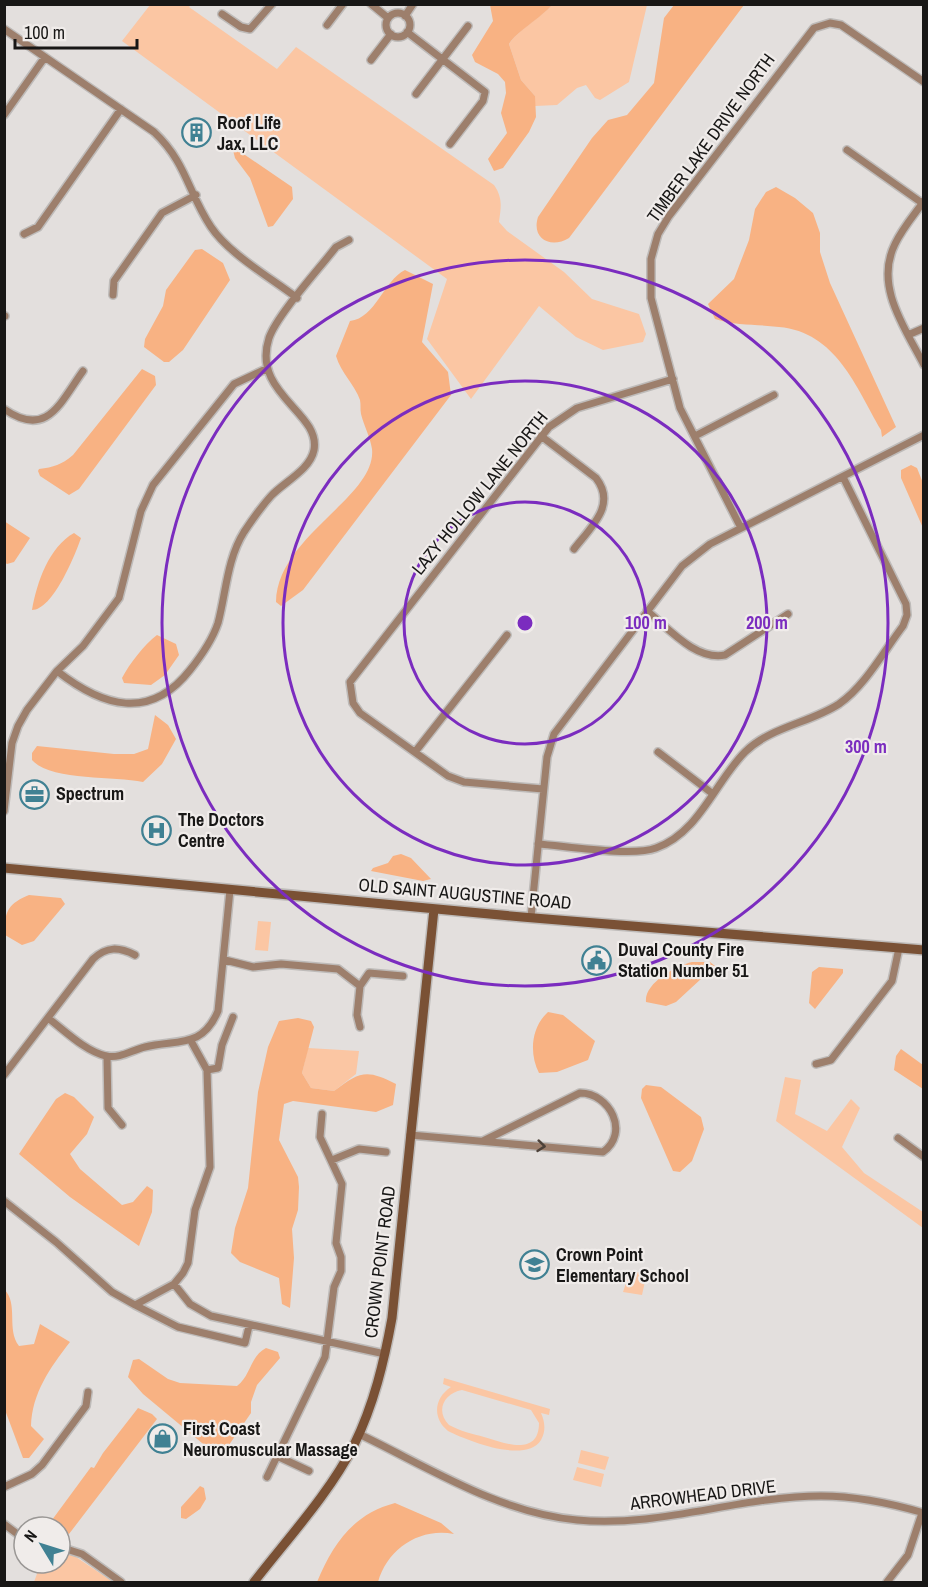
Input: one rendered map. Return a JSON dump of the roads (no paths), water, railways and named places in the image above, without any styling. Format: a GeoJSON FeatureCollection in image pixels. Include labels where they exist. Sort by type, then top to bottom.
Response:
{"type":"FeatureCollection","features":[{"type":"Feature","properties":{"kind":"main road","name":"OLD SAINT AUGUSTINE ROAD"},"geometry":{"type":"LineString","coordinates":[[4,868],[434,909],[924,950]]}},
{"type":"Feature","properties":{"kind":"main road","name":"CROWN POINT ROAD"},"geometry":{"type":"LineString","coordinates":[[254,1582],[324,1491],[359,1434],[377,1388],[392,1318],[434,909]]}},
{"type":"Feature","properties":{"kind":"street"},"geometry":{"type":"LineString","coordinates":[[222,14],[241,27],[249,29],[257,24],[272,4]]}},
{"type":"Feature","properties":{"kind":"street"},"geometry":{"type":"LineString","coordinates":[[327,25],[343,4]]}},
{"type":"Feature","properties":{"kind":"street"},"geometry":{"type":"LineString","coordinates":[[371,4],[388,18]]}},
{"type":"Feature","properties":{"kind":"street"},"geometry":{"type":"LineString","coordinates":[[405,16],[413,4]]}},
{"type":"Feature","properties":{"kind":"street"},"geometry":{"type":"LineString","coordinates":[[396,13],[405,16],[410,23],[407,32],[399,37],[391,34],[386,26],[388,18],[396,13]]}},
{"type":"Feature","properties":{"kind":"street","name":"TIMBER LAKE DRIVE NORTH"},"geometry":{"type":"LineString","coordinates":[[741,528],[681,408],[649,286],[653,247],[663,225],[805,36],[821,24],[835,23],[849,29],[924,82]]}},
{"type":"Feature","properties":{"kind":"street"},"geometry":{"type":"LineString","coordinates":[[417,94],[468,26]]}},
{"type":"Feature","properties":{"kind":"street"},"geometry":{"type":"LineString","coordinates":[[4,29],[169,146],[180,162],[210,225],[224,241],[297,298]]}},
{"type":"Feature","properties":{"kind":"street"},"geometry":{"type":"LineString","coordinates":[[407,32],[485,92],[483,101],[450,144]]}},
{"type":"Feature","properties":{"kind":"street"},"geometry":{"type":"LineString","coordinates":[[371,60],[391,34]]}},
{"type":"Feature","properties":{"kind":"street"},"geometry":{"type":"LineString","coordinates":[[4,115],[45,57]]}},
{"type":"Feature","properties":{"kind":"street"},"geometry":{"type":"LineString","coordinates":[[24,234],[38,227],[121,110]]}},
{"type":"Feature","properties":{"kind":"street"},"geometry":{"type":"LineString","coordinates":[[847,150],[923,202],[896,241],[888,265],[892,303],[924,365]]}},
{"type":"Feature","properties":{"kind":"street"},"geometry":{"type":"LineString","coordinates":[[113,295],[114,281],[157,219],[171,206],[196,195]]}},
{"type":"Feature","properties":{"kind":"street"},"geometry":{"type":"LineString","coordinates":[[57,671],[92,696],[146,703],[171,692],[205,650],[218,623],[232,562],[244,532],[265,502],[307,463],[313,452],[312,434],[275,387],[266,369],[268,340],[273,330],[336,247],[349,240]]}},
{"type":"Feature","properties":{"kind":"street"},"geometry":{"type":"LineString","coordinates":[[908,335],[924,328]]}},
{"type":"Feature","properties":{"kind":"street"},"geometry":{"type":"LineString","coordinates":[[4,811],[12,743],[18,726],[27,710],[57,671],[83,646],[119,598],[141,511],[153,485],[234,384],[266,369]]}},
{"type":"Feature","properties":{"kind":"street"},"geometry":{"type":"LineString","coordinates":[[4,409],[25,421],[39,422],[53,412],[83,371]]}},
{"type":"Feature","properties":{"kind":"street","name":"LAZY HOLLOW LANE NORTH"},"geometry":{"type":"LineString","coordinates":[[415,752],[360,713],[353,702],[350,682],[541,436],[563,416],[577,408],[673,379]]}},
{"type":"Feature","properties":{"kind":"street"},"geometry":{"type":"LineString","coordinates":[[695,436],[774,395]]}},
{"type":"Feature","properties":{"kind":"street"},"geometry":{"type":"LineString","coordinates":[[531,917],[547,757],[557,728],[647,611],[694,555],[741,528],[924,435]]}},
{"type":"Feature","properties":{"kind":"street"},"geometry":{"type":"LineString","coordinates":[[541,436],[596,478],[603,487],[603,511],[574,549]]}},
{"type":"Feature","properties":{"kind":"street"},"geometry":{"type":"LineString","coordinates":[[538,844],[641,851],[654,849],[684,831],[745,752],[760,741],[837,705],[847,697],[903,626],[907,615],[906,604],[843,477]]}},
{"type":"Feature","properties":{"kind":"street"},"geometry":{"type":"LineString","coordinates":[[647,611],[700,652],[717,657],[725,655],[788,614]]}},
{"type":"Feature","properties":{"kind":"street"},"geometry":{"type":"LineString","coordinates":[[507,634],[415,752],[456,780],[543,789]]}},
{"type":"Feature","properties":{"kind":"street"},"geometry":{"type":"LineString","coordinates":[[658,752],[713,794]]}},
{"type":"Feature","properties":{"kind":"street"},"geometry":{"type":"LineString","coordinates":[[48,1018],[85,1045],[107,1056],[124,1056],[155,1045],[191,1041],[209,1028],[218,1011],[225,960],[230,890]]}},
{"type":"Feature","properties":{"kind":"street"},"geometry":{"type":"LineString","coordinates":[[4,1075],[100,953],[110,948],[122,948],[135,955]]}},
{"type":"Feature","properties":{"kind":"street"},"geometry":{"type":"LineString","coordinates":[[816,1064],[831,1060],[892,981],[899,948]]}},
{"type":"Feature","properties":{"kind":"street"},"geometry":{"type":"LineString","coordinates":[[225,960],[253,967],[281,964],[338,969],[360,986]]}},
{"type":"Feature","properties":{"kind":"street"},"geometry":{"type":"LineString","coordinates":[[360,1027],[357,1016],[360,986],[369,973],[403,976]]}},
{"type":"Feature","properties":{"kind":"street"},"geometry":{"type":"LineString","coordinates":[[207,1070],[218,1068],[222,1045],[233,1017]]}},
{"type":"Feature","properties":{"kind":"street"},"geometry":{"type":"LineString","coordinates":[[135,1305],[174,1284],[188,1263],[195,1210],[210,1167],[207,1070],[191,1041]]}},
{"type":"Feature","properties":{"kind":"street"},"geometry":{"type":"LineString","coordinates":[[107,1056],[108,1108],[122,1125]]}},
{"type":"Feature","properties":{"kind":"street"},"geometry":{"type":"LineString","coordinates":[[410,1135],[603,1152],[616,1139],[617,1129],[602,1098],[591,1093],[580,1093],[483,1141]]}},
{"type":"Feature","properties":{"kind":"street"},"geometry":{"type":"LineString","coordinates":[[267,1477],[325,1358],[334,1287],[341,1271],[341,1257],[336,1243],[342,1184],[320,1137],[322,1114]]}},
{"type":"Feature","properties":{"kind":"street"},"geometry":{"type":"LineString","coordinates":[[898,1138],[924,1157]]}},
{"type":"Feature","properties":{"kind":"street"},"geometry":{"type":"LineString","coordinates":[[332,1160],[359,1149],[386,1152]]}},
{"type":"Feature","properties":{"kind":"street"},"geometry":{"type":"LineString","coordinates":[[4,1201],[56,1242],[112,1292],[178,1327],[245,1342],[249,1326]]}},
{"type":"Feature","properties":{"kind":"street"},"geometry":{"type":"LineString","coordinates":[[174,1284],[199,1310],[211,1316],[385,1354]]}},
{"type":"Feature","properties":{"kind":"street"},"geometry":{"type":"LineString","coordinates":[[4,1487],[32,1474],[42,1464],[86,1406],[88,1392]]}},
{"type":"Feature","properties":{"kind":"street","name":"ARROWHEAD DRIVE"},"geometry":{"type":"LineString","coordinates":[[359,1434],[467,1488],[507,1504],[578,1521],[675,1517],[771,1501],[821,1496],[879,1502],[923,1513]]}},
{"type":"Feature","properties":{"kind":"street"},"geometry":{"type":"LineString","coordinates":[[277,1456],[309,1471]]}},
{"type":"Feature","properties":{"kind":"street"},"geometry":{"type":"LineString","coordinates":[[887,1582],[908,1555],[923,1513]]}},
{"type":"Feature","properties":{"kind":"street"},"geometry":{"type":"LineString","coordinates":[[72,1551],[82,1554],[121,1582]]}},
{"type":"Feature","properties":{"kind":"place","name":"Roof Life Jax, LLC"},"geometry":{"type":"Point","coordinates":[196,133]}},
{"type":"Feature","properties":{"kind":"place","name":"Spectrum"},"geometry":{"type":"Point","coordinates":[35,794]}},
{"type":"Feature","properties":{"kind":"place","name":"The Doctors Centre"},"geometry":{"type":"Point","coordinates":[157,830]}},
{"type":"Feature","properties":{"kind":"place","name":"Duval County Fire Station Number 51"},"geometry":{"type":"Point","coordinates":[597,960]}},
{"type":"Feature","properties":{"kind":"place","name":"Crown Point Elementary School"},"geometry":{"type":"Point","coordinates":[535,1265]}},
{"type":"Feature","properties":{"kind":"place","name":"First Coast Neuromuscular Massage"},"geometry":{"type":"Point","coordinates":[162,1439]}}]}
